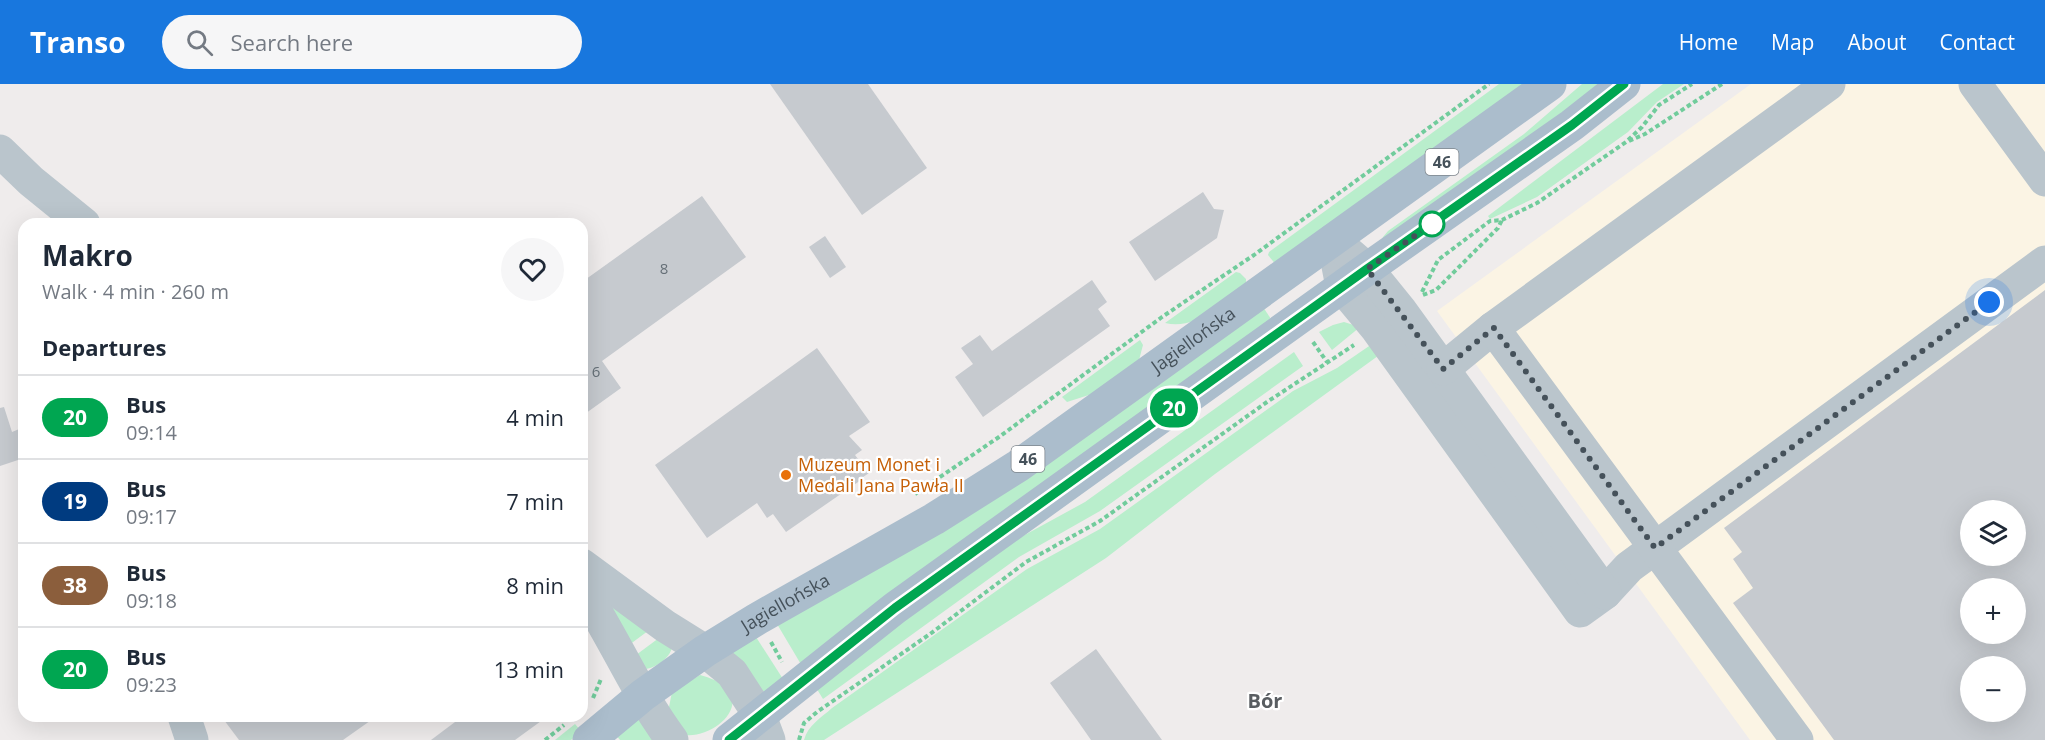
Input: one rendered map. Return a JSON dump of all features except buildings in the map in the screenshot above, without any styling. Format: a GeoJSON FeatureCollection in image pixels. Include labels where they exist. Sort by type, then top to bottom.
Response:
{"type":"FeatureCollection","features":[{"type":"Feature","properties":{"kind":"main road","name":"Jagiellońska"},"geometry":{"type":"LineString","coordinates":[[579,731],[642,694],[757,619],[934,519],[1018,466],[1550,84]]}},
{"type":"Feature","properties":{"kind":"main road","name":"46"},"geometry":{"type":"LineString","coordinates":[[729,740],[765,728],[797,685],[895,608],[1572,125],[1624,84]]}},
{"type":"Feature","properties":{"kind":"street"},"geometry":{"type":"LineString","coordinates":[[1443,369],[1494,328],[1829,84]]}},
{"type":"Feature","properties":{"kind":"street"},"geometry":{"type":"LineString","coordinates":[[1975,84],[2045,180]]}},
{"type":"Feature","properties":{"kind":"street"},"geometry":{"type":"LineString","coordinates":[[0,150],[31,182],[76,218]]}},
{"type":"Feature","properties":{"kind":"street"},"geometry":{"type":"LineString","coordinates":[[1334,240],[1355,278],[1377,329],[1580,611],[1605,592],[1629,567],[2045,261]]}},
{"type":"Feature","properties":{"kind":"street"},"geometry":{"type":"LineString","coordinates":[[1355,278],[1443,369],[1605,592]]}},
{"type":"Feature","properties":{"kind":"street"},"geometry":{"type":"LineString","coordinates":[[1494,328],[1797,740]]}},
{"type":"Feature","properties":{"kind":"street"},"geometry":{"type":"LineString","coordinates":[[588,568],[665,626],[705,651],[732,673],[765,728]]}},
{"type":"Feature","properties":{"kind":"street"},"geometry":{"type":"LineString","coordinates":[[588,599],[657,721],[672,740]]}},
{"type":"Feature","properties":{"kind":"street"},"geometry":{"type":"LineString","coordinates":[[186,722],[192,740]]}},
{"type":"Feature","properties":{"kind":"path"},"geometry":{"type":"LineString","coordinates":[[910,497],[999,437],[1162,317],[1254,255],[1489,84]]}},
{"type":"Feature","properties":{"kind":"path"},"geometry":{"type":"LineString","coordinates":[[1502,220],[1498,228],[1436,290],[1421,296],[1438,260],[1490,221],[1502,220],[1537,203],[1626,142],[1642,127],[1659,105],[1692,84]]}},
{"type":"Feature","properties":{"kind":"path"},"geometry":{"type":"LineString","coordinates":[[1626,142],[1645,134],[1722,84]]}},
{"type":"Feature","properties":{"kind":"path"},"geometry":{"type":"LineString","coordinates":[[1311,339],[1328,362]]}},
{"type":"Feature","properties":{"kind":"path"},"geometry":{"type":"LineString","coordinates":[[799,740],[804,723],[817,712],[930,634],[1026,562],[1100,521],[1267,402],[1361,340]]}},
{"type":"Feature","properties":{"kind":"path"},"geometry":{"type":"LineString","coordinates":[[769,640],[784,666]]}},
{"type":"Feature","properties":{"kind":"path"},"geometry":{"type":"LineString","coordinates":[[591,705],[604,671]]}},
{"type":"Feature","properties":{"kind":"path"},"geometry":{"type":"LineString","coordinates":[[545,740],[579,731]]}},
{"type":"Feature","properties":{"kind":"shaded area"},"geometry":{"type":"Polygon","coordinates":[[[1751,84],[2045,84],[2045,740],[1750,740],[1437,311],[1751,84]]]}},
{"type":"Feature","properties":{"kind":"green space"},"geometry":{"type":"Polygon","coordinates":[[[1499,84],[1528,84],[1277,266],[1268,255],[1269,252],[1499,84]]]}},
{"type":"Feature","properties":{"kind":"green space"},"geometry":{"type":"Polygon","coordinates":[[[1582,84],[1603,84],[1381,241],[1388,231],[1524,134],[1582,84]]]}},
{"type":"Feature","properties":{"kind":"green space"},"geometry":{"type":"Polygon","coordinates":[[[1663,84],[1684,84],[1657,102],[1628,132],[1537,197],[1490,219],[1488,216],[1663,84]]]}},
{"type":"Feature","properties":{"kind":"green space"},"geometry":{"type":"Polygon","coordinates":[[[1236,272],[1246,279],[1246,286],[1218,307],[1188,323],[1165,323],[1236,272]]]}},
{"type":"Feature","properties":{"kind":"green space"},"geometry":{"type":"Polygon","coordinates":[[[1263,307],[1273,322],[802,666],[777,624],[1263,307]]]}},
{"type":"Feature","properties":{"kind":"green space"},"geometry":{"type":"Polygon","coordinates":[[[1344,322],[1360,327],[1332,350],[1319,332],[1344,322]]]}},
{"type":"Feature","properties":{"kind":"green space"},"geometry":{"type":"Polygon","coordinates":[[[1140,340],[1143,345],[1139,360],[1092,394],[1067,402],[1062,397],[1140,340]]]}},
{"type":"Feature","properties":{"kind":"green space"},"geometry":{"type":"Polygon","coordinates":[[[1375,342],[1382,353],[1215,474],[1106,558],[824,740],[804,740],[812,726],[832,708],[1027,569],[1100,529],[1293,391],[1337,368],[1375,342]]]}},
{"type":"Feature","properties":{"kind":"green space"},"geometry":{"type":"Polygon","coordinates":[[[1294,352],[1303,366],[1100,511],[1019,557],[823,699],[815,686],[1003,547],[1085,502],[1294,352]]]}},
{"type":"Feature","properties":{"kind":"green space"},"geometry":{"type":"Polygon","coordinates":[[[604,595],[652,628],[629,645],[604,595]]]}},
{"type":"Feature","properties":{"kind":"green space"},"geometry":{"type":"Polygon","coordinates":[[[663,635],[672,647],[669,655],[646,669],[636,655],[663,635]]]}},
{"type":"Feature","properties":{"kind":"green space"},"geometry":{"type":"Polygon","coordinates":[[[756,637],[783,679],[766,693],[758,689],[733,654],[733,651],[756,637]]]}},
{"type":"Feature","properties":{"kind":"green space"},"geometry":{"type":"Polygon","coordinates":[[[700,675],[719,683],[730,692],[732,703],[729,713],[721,723],[697,735],[684,735],[668,712],[672,692],[700,675]]]}},
{"type":"Feature","properties":{"kind":"green space"},"geometry":{"type":"Polygon","coordinates":[[[641,714],[653,740],[620,740],[616,735],[641,714]]]}},
{"type":"Feature","properties":{"kind":"green space"},"geometry":{"type":"Polygon","coordinates":[[[575,724],[581,731],[571,740],[555,740],[575,724]]]}},
{"type":"Feature","properties":{"kind":"bus line","name":"20"},"geometry":{"type":"LineString","coordinates":[[729,740],[895,608],[1367,269],[1572,125],[1624,84]]}},
{"type":"Feature","properties":{"kind":"place","name":"Muzeum Monet i Medali Jana Pawła II"},"geometry":{"type":"Point","coordinates":[786,475]}},
{"type":"Feature","properties":{"kind":"district","name":"Bór"},"geometry":{"type":"Point","coordinates":[1265,701]}},
{"type":"Feature","properties":{"kind":"route"},"geometry":{"type":"LineString","coordinates":[[1432,224],[1367,269],[1443,369],[1494,328],[1655,548],[1989,302]]}}]}
